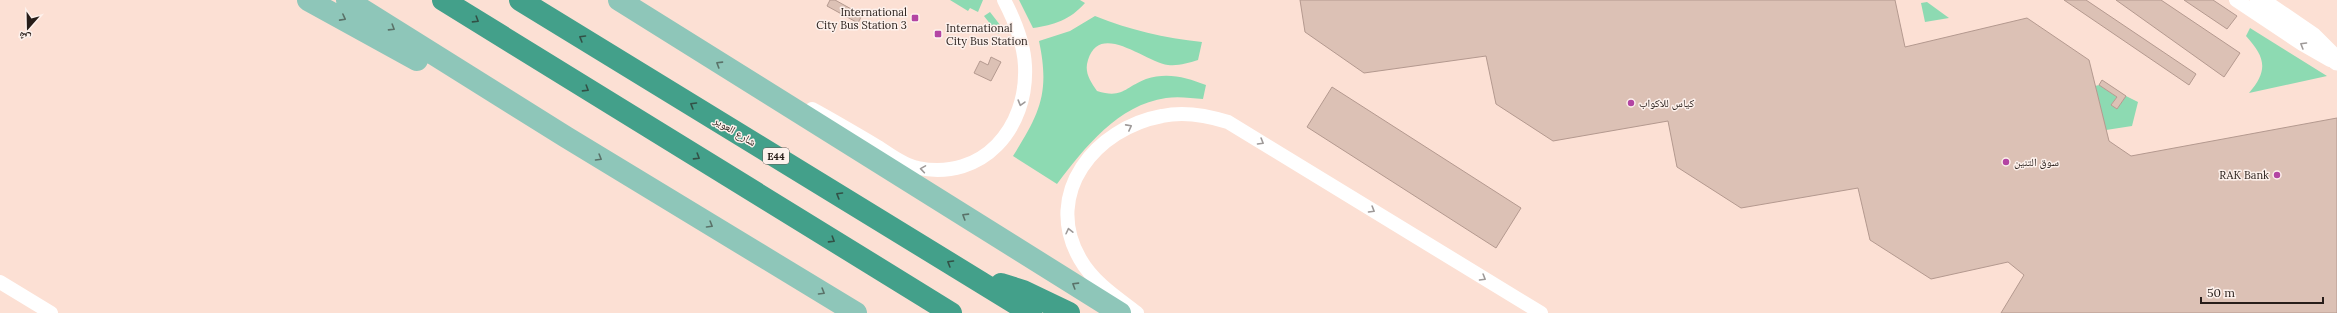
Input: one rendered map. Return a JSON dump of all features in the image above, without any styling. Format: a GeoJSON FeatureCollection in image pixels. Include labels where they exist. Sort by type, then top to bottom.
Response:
{"type":"FeatureCollection","features":[{"type":"Feature","properties":{"kind":"highway"},"geometry":{"type":"LineString","coordinates":[[443,0],[951,313]]}},
{"type":"Feature","properties":{"kind":"highway","name":"شارع العوير"},"geometry":{"type":"LineString","coordinates":[[520,0],[1031,313]]}},
{"type":"Feature","properties":{"kind":"highway"},"geometry":{"type":"LineString","coordinates":[[976,278],[1023,291],[1069,313]]}},
{"type":"Feature","properties":{"kind":"main road"},"geometry":{"type":"LineString","coordinates":[[308,0],[504,108],[566,137]]}},
{"type":"Feature","properties":{"kind":"main road"},"geometry":{"type":"LineString","coordinates":[[347,0],[566,137],[856,313]]}},
{"type":"Feature","properties":{"kind":"main road"},"geometry":{"type":"LineString","coordinates":[[619,0],[1120,313]]}},
{"type":"Feature","properties":{"kind":"street"},"geometry":{"type":"LineString","coordinates":[[752,84],[801,104],[915,168],[947,170],[963,167],[978,161],[1006,136],[1018,112],[1023,97],[1025,64],[1020,36],[1004,0]]}},
{"type":"Feature","properties":{"kind":"street"},"geometry":{"type":"LineString","coordinates":[[2236,0],[2302,44],[2337,63]]}},
{"type":"Feature","properties":{"kind":"street"},"geometry":{"type":"LineString","coordinates":[[2259,0],[2312,36],[2337,63]]}},
{"type":"Feature","properties":{"kind":"street"},"geometry":{"type":"LineString","coordinates":[[1137,313],[1095,279],[1079,258],[1067,223],[1068,200],[1073,183],[1081,167],[1109,140],[1137,123],[1163,115],[1180,114],[1212,117],[1228,122],[1541,313]]}},
{"type":"Feature","properties":{"kind":"street"},"geometry":{"type":"LineString","coordinates":[[0,282],[50,313]]}},
{"type":"Feature","properties":{"kind":"green space"},"geometry":{"type":"Polygon","coordinates":[[[950,0],[983,0],[978,12],[970,8],[968,11],[950,0]]]}},
{"type":"Feature","properties":{"kind":"green space"},"geometry":{"type":"Polygon","coordinates":[[[1019,0],[1080,0],[1085,3],[1074,14],[1061,21],[1033,28],[1019,0]]]}},
{"type":"Feature","properties":{"kind":"green space"},"geometry":{"type":"Polygon","coordinates":[[[1927,2],[1949,18],[1925,22],[1921,3],[1927,2]]]}},
{"type":"Feature","properties":{"kind":"green space"},"geometry":{"type":"Polygon","coordinates":[[[990,12],[1004,30],[998,34],[984,16],[990,12]]]}},
{"type":"Feature","properties":{"kind":"green space"},"geometry":{"type":"Polygon","coordinates":[[[1095,16],[1147,33],[1202,42],[1198,60],[1172,65],[1158,62],[1124,47],[1113,44],[1102,44],[1094,49],[1087,64],[1088,76],[1097,91],[1113,94],[1123,91],[1146,79],[1161,76],[1176,76],[1206,85],[1203,99],[1171,97],[1149,102],[1133,109],[1104,130],[1091,142],[1057,184],[1013,156],[1036,114],[1043,89],[1042,59],[1039,41],[1070,31],[1095,16]]]}},
{"type":"Feature","properties":{"kind":"green space"},"geometry":{"type":"Polygon","coordinates":[[[2250,28],[2327,76],[2249,93],[2260,77],[2262,70],[2261,57],[2246,36],[2250,28]]]}},
{"type":"Feature","properties":{"kind":"green space"},"geometry":{"type":"Polygon","coordinates":[[[2099,85],[2117,97],[2111,105],[2117,109],[2126,96],[2138,102],[2132,126],[2106,130],[2095,86],[2099,85]]]}},
{"type":"Feature","properties":{"kind":"building"},"geometry":{"type":"Polygon","coordinates":[[[830,0],[835,0],[862,15],[858,23],[827,6],[830,0]]]}},
{"type":"Feature","properties":{"kind":"building","name":"سوق التنين"},"geometry":{"type":"Polygon","coordinates":[[[1300,0],[1895,0],[1905,47],[2027,18],[2089,60],[2109,141],[2131,156],[2337,118],[2337,313],[2001,313],[2024,275],[2008,262],[1931,279],[1870,240],[1858,188],[1741,208],[1677,167],[1668,121],[1553,141],[1496,104],[1486,56],[1364,73],[1305,32],[1300,0]]]}},
{"type":"Feature","properties":{"kind":"building"},"geometry":{"type":"Polygon","coordinates":[[[2064,0],[2086,0],[2196,74],[2189,85],[2064,0]]]}},
{"type":"Feature","properties":{"kind":"building"},"geometry":{"type":"Polygon","coordinates":[[[2116,0],[2161,0],[2240,53],[2224,77],[2116,0]]]}},
{"type":"Feature","properties":{"kind":"building"},"geometry":{"type":"Polygon","coordinates":[[[2184,0],[2213,0],[2237,16],[2227,29],[2184,0]]]}},
{"type":"Feature","properties":{"kind":"building"},"geometry":{"type":"Polygon","coordinates":[[[991,57],[1001,62],[991,81],[974,73],[980,61],[988,65],[991,57]]]}},
{"type":"Feature","properties":{"kind":"building"},"geometry":{"type":"Polygon","coordinates":[[[2102,80],[2126,96],[2117,109],[2111,105],[2117,97],[2099,85],[2102,80]]]}},
{"type":"Feature","properties":{"kind":"building"},"geometry":{"type":"Polygon","coordinates":[[[1332,87],[1521,208],[1496,248],[1307,127],[1332,87]]]}},
{"type":"Feature","properties":{"kind":"place","name":"International City Bus Station 3"},"geometry":{"type":"Point","coordinates":[915,18]}},
{"type":"Feature","properties":{"kind":"place","name":"International City Bus Station"},"geometry":{"type":"Point","coordinates":[938,34]}},
{"type":"Feature","properties":{"kind":"place","name":"كياس للاكواب"},"geometry":{"type":"Point","coordinates":[1631,103]}},
{"type":"Feature","properties":{"kind":"place","name":"سوق التنين"},"geometry":{"type":"Point","coordinates":[2006,162]}},
{"type":"Feature","properties":{"kind":"place","name":"RAK Bank"},"geometry":{"type":"Point","coordinates":[2277,175]}}]}
